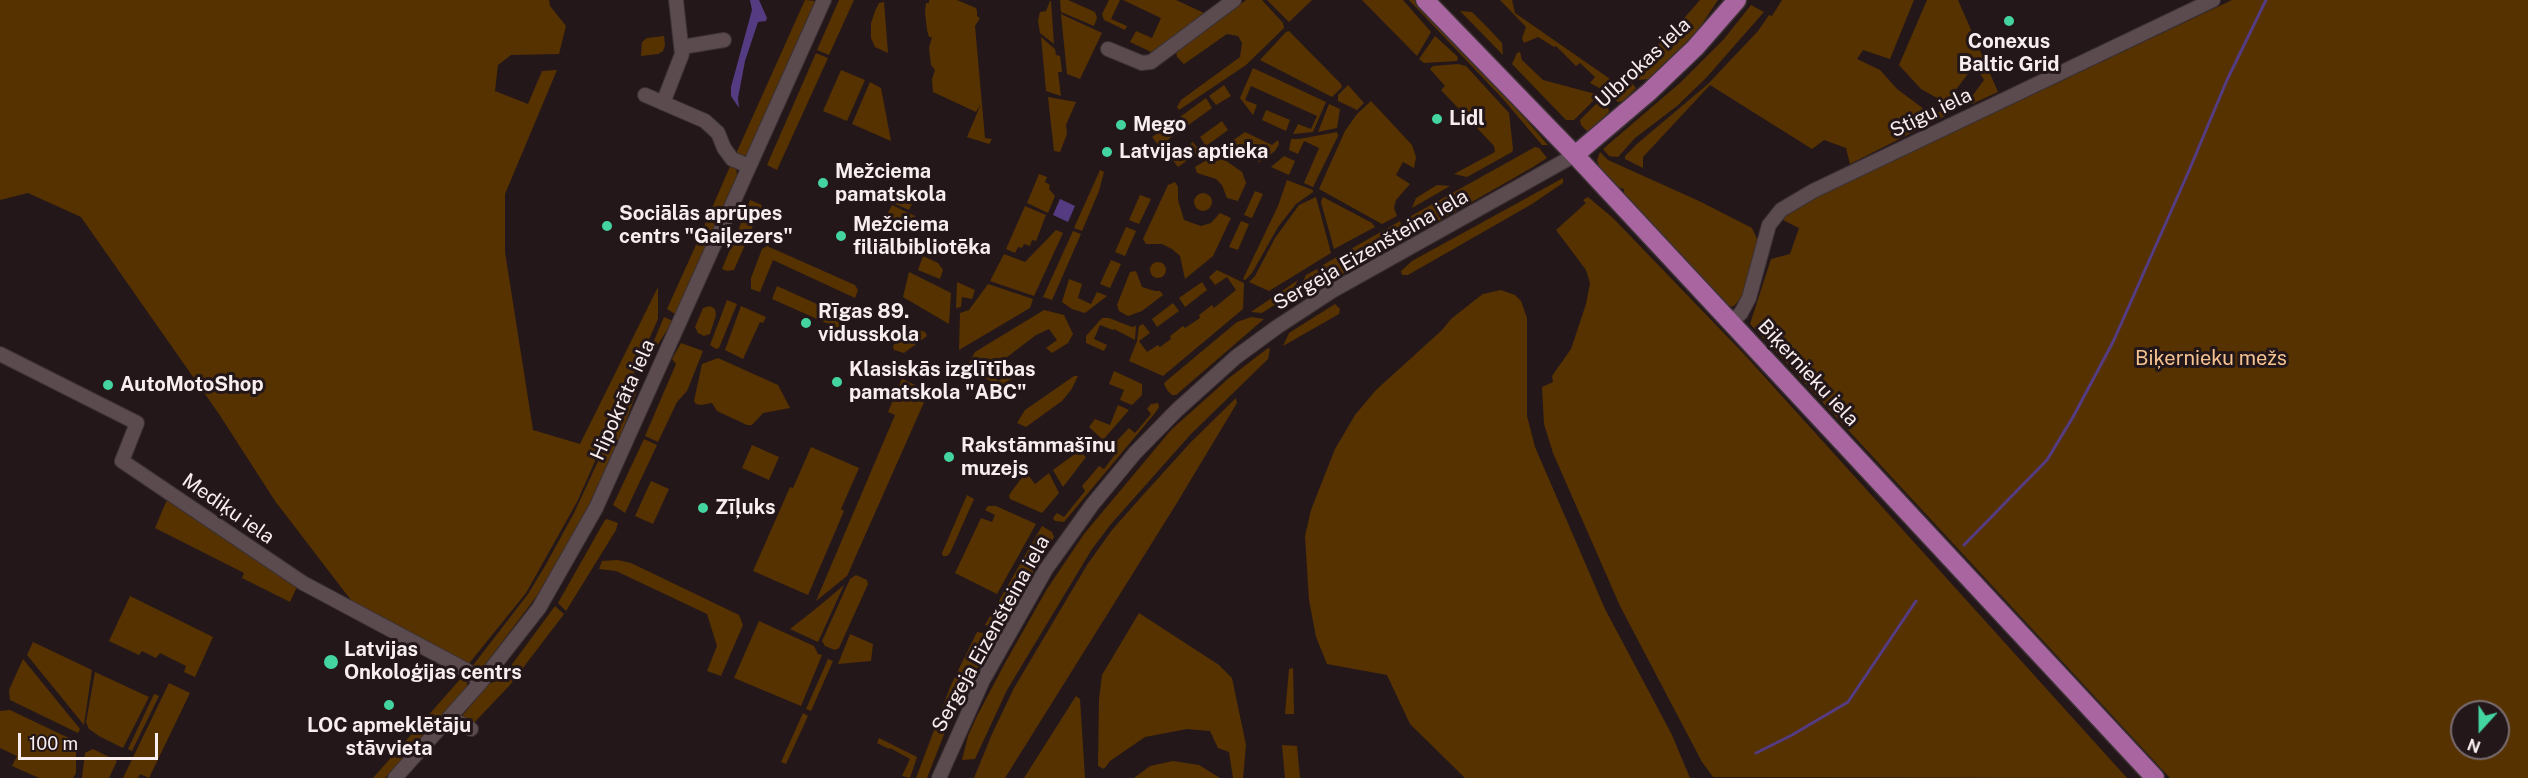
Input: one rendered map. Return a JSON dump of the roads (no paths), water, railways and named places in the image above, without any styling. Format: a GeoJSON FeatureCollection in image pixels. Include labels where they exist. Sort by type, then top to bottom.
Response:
{"type":"FeatureCollection","features":[{"type":"Feature","properties":{"kind":"main road","name":"Biķernieku iela"},"geometry":{"type":"LineString","coordinates":[[1425,0],[1575,155],[2155,778]]}},
{"type":"Feature","properties":{"kind":"main road","name":"Ulbrokas iela"},"geometry":{"type":"LineString","coordinates":[[1575,155],[1695,48],[1737,0]]}},
{"type":"Feature","properties":{"kind":"street"},"geometry":{"type":"LineString","coordinates":[[663,104],[678,66],[682,47],[676,0]]}},
{"type":"Feature","properties":{"kind":"street","name":"Hipokrāta iela"},"geometry":{"type":"LineString","coordinates":[[395,778],[481,682],[539,608],[596,508],[824,0]]}},
{"type":"Feature","properties":{"kind":"street"},"geometry":{"type":"LineString","coordinates":[[1108,49],[1142,63],[1151,62],[1234,0]]}},
{"type":"Feature","properties":{"kind":"street","name":"Stigu iela"},"geometry":{"type":"LineString","coordinates":[[1731,322],[1741,313],[1749,298],[1769,225],[1781,210],[1814,191],[2213,0]]}},
{"type":"Feature","properties":{"kind":"street"},"geometry":{"type":"LineString","coordinates":[[682,47],[724,40]]}},
{"type":"Feature","properties":{"kind":"street"},"geometry":{"type":"LineString","coordinates":[[645,95],[705,121],[718,133],[723,148],[732,159],[749,166]]}},
{"type":"Feature","properties":{"kind":"street","name":"Sergeja Eizenšteina iela"},"geometry":{"type":"LineString","coordinates":[[939,778],[983,680],[1046,569],[1092,505],[1135,453],[1177,410],[1236,357],[1332,291],[1575,155]]}},
{"type":"Feature","properties":{"kind":"street","name":"Mediķu iela"},"geometry":{"type":"LineString","coordinates":[[0,354],[137,423],[122,461],[303,583],[466,670],[481,682]]}},
{"type":"Feature","properties":{"kind":"street"},"geometry":{"type":"LineString","coordinates":[[450,718],[471,729]]}},
{"type":"Feature","properties":{"kind":"waterway"},"geometry":{"type":"LineString","coordinates":[[1964,545],[2047,460],[2073,417],[2113,342],[2227,80],[2266,0]]}},
{"type":"Feature","properties":{"kind":"waterway"},"geometry":{"type":"LineString","coordinates":[[1756,753],[1848,702],[1916,601]]}},
{"type":"Feature","properties":{"kind":"place","name":"Conexus Baltic Grid"},"geometry":{"type":"Point","coordinates":[2009,21]}},
{"type":"Feature","properties":{"kind":"place","name":"Lidl"},"geometry":{"type":"Point","coordinates":[1437,119]}},
{"type":"Feature","properties":{"kind":"place","name":"Mego"},"geometry":{"type":"Point","coordinates":[1121,125]}},
{"type":"Feature","properties":{"kind":"place","name":"Latvijas aptieka"},"geometry":{"type":"Point","coordinates":[1107,152]}},
{"type":"Feature","properties":{"kind":"place","name":"Mežciema pamatskola"},"geometry":{"type":"Point","coordinates":[823,183]}},
{"type":"Feature","properties":{"kind":"place","name":"Sociālās aprūpes centrs \"Gaiļezers\""},"geometry":{"type":"Point","coordinates":[607,226]}},
{"type":"Feature","properties":{"kind":"place","name":"Mežciema filiālbibliotēka"},"geometry":{"type":"Point","coordinates":[841,236]}},
{"type":"Feature","properties":{"kind":"place","name":"Rīgas 89. vidusskola"},"geometry":{"type":"Point","coordinates":[806,323]}},
{"type":"Feature","properties":{"kind":"place","name":"Klasiskās izglītības pamatskola \"ABC\""},"geometry":{"type":"Point","coordinates":[837,382]}},
{"type":"Feature","properties":{"kind":"place","name":"AutoMotoShop"},"geometry":{"type":"Point","coordinates":[108,385]}},
{"type":"Feature","properties":{"kind":"place","name":"Rakstāmmašīnu muzejs"},"geometry":{"type":"Point","coordinates":[949,457]}},
{"type":"Feature","properties":{"kind":"place","name":"Zīļuks"},"geometry":{"type":"Point","coordinates":[703,508]}},
{"type":"Feature","properties":{"kind":"place","name":"Latvijas Onkoloģijas centrs"},"geometry":{"type":"Point","coordinates":[331,662]}},
{"type":"Feature","properties":{"kind":"place","name":"LOC apmeklētāju stāvvieta"},"geometry":{"type":"Point","coordinates":[389,705]}},
{"type":"Feature","properties":{"kind":"park label","name":"Biķernieku mežs"},"geometry":{"type":"Point","coordinates":[2211,359]}}]}
